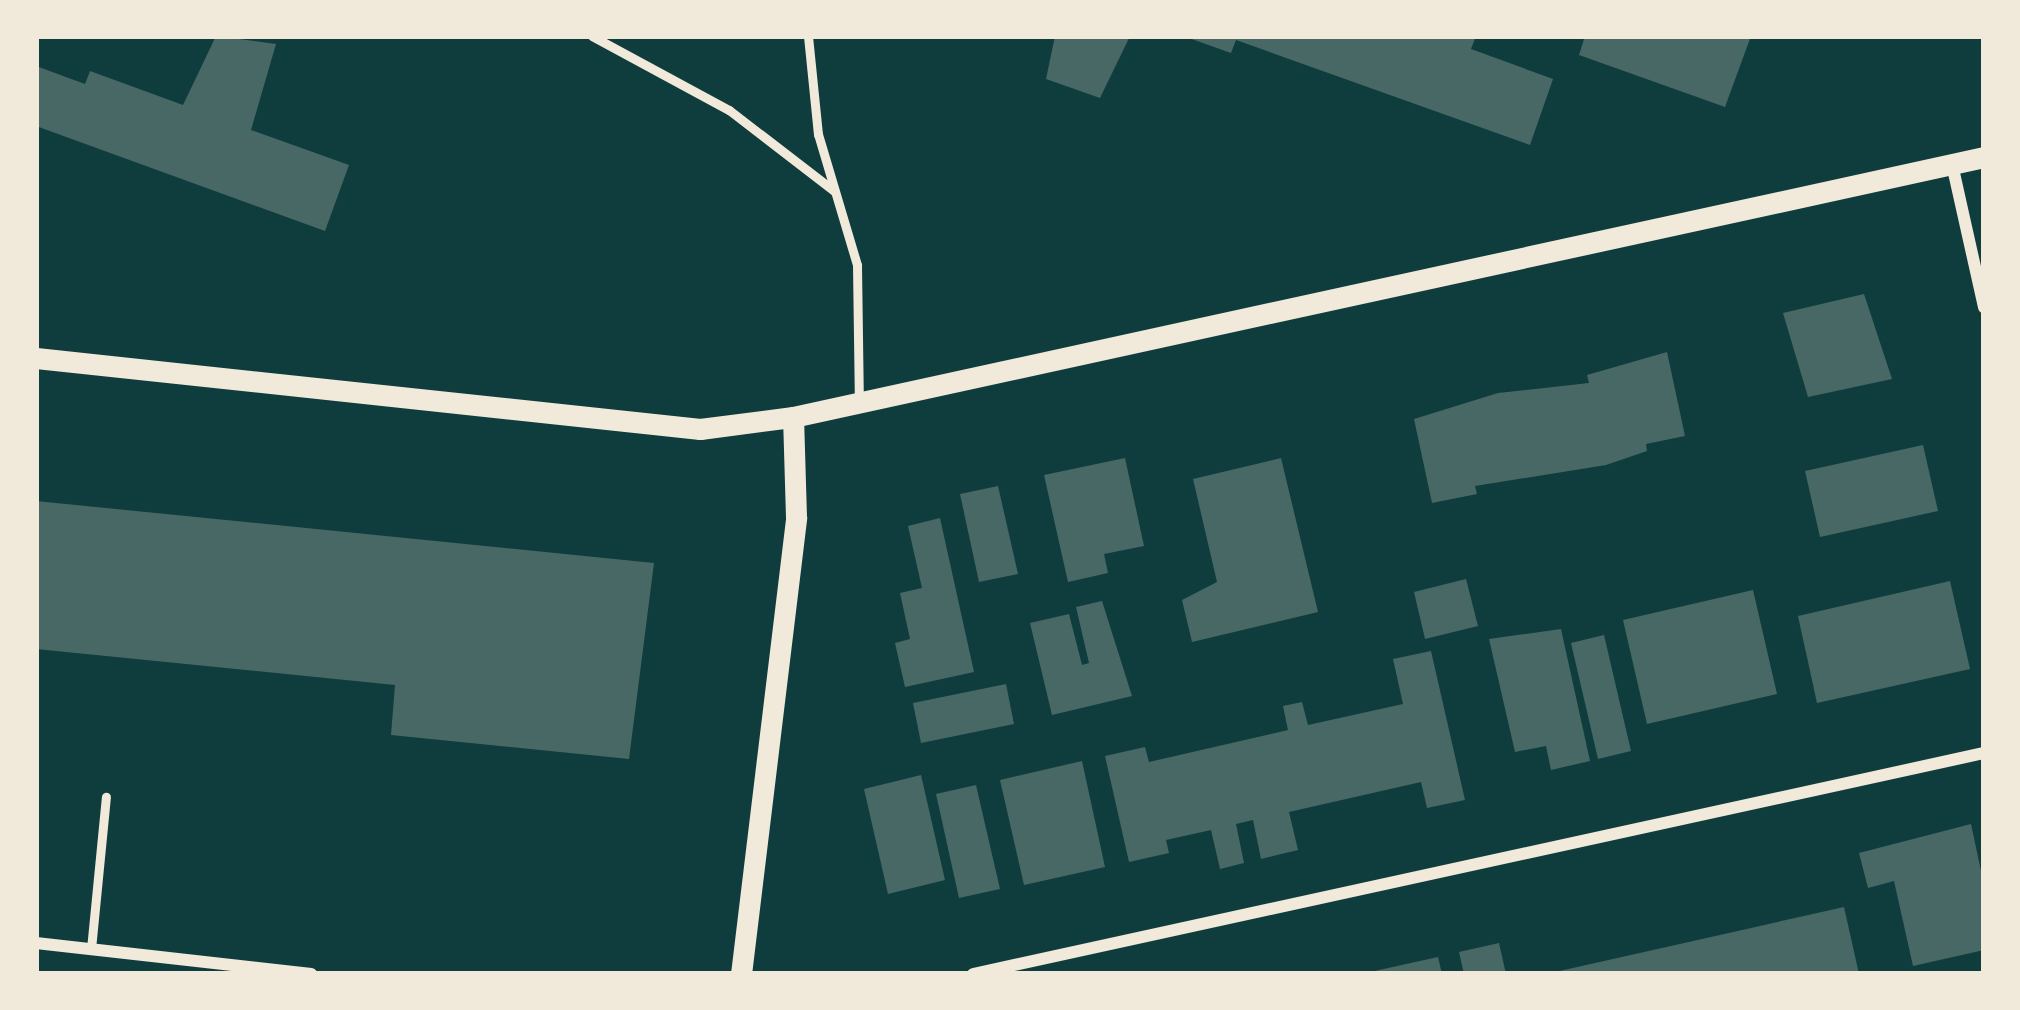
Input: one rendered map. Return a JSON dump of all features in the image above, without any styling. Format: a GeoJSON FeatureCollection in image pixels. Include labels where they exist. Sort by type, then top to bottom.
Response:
{"type":"FeatureCollection","features":[{"type":"Feature","properties":{"kind":"street"},"geometry":{"type":"LineString","coordinates":[[36,358],[700,429],[793,416],[1984,157]]}},
{"type":"Feature","properties":{"kind":"street"},"geometry":{"type":"LineString","coordinates":[[1952,164],[1984,307]]}},
{"type":"Feature","properties":{"kind":"street"},"geometry":{"type":"LineString","coordinates":[[741,974],[796,517],[793,416]]}},
{"type":"Feature","properties":{"kind":"street"},"geometry":{"type":"LineString","coordinates":[[973,974],[1984,753]]}},
{"type":"Feature","properties":{"kind":"street"},"geometry":{"type":"LineString","coordinates":[[36,943],[311,974]]}},
{"type":"Feature","properties":{"kind":"lane"},"geometry":{"type":"LineString","coordinates":[[592,36],[729,110],[838,195]]}},
{"type":"Feature","properties":{"kind":"lane"},"geometry":{"type":"LineString","coordinates":[[808,36],[818,134],[857,265],[859,402]]}},
{"type":"Feature","properties":{"kind":"lane"},"geometry":{"type":"LineString","coordinates":[[91,950],[106,797]]}},
{"type":"Feature","properties":{"kind":"building"},"geometry":{"type":"Polygon","coordinates":[[[216,36],[276,44],[251,130],[349,165],[325,231],[36,126],[36,66],[85,84],[90,71],[183,105],[216,36]]]}},
{"type":"Feature","properties":{"kind":"building"},"geometry":{"type":"Polygon","coordinates":[[[1055,36],[1130,36],[1100,98],[1046,79],[1055,36]]]}},
{"type":"Feature","properties":{"kind":"building"},"geometry":{"type":"Polygon","coordinates":[[[1476,36],[1471,49],[1553,79],[1530,145],[1236,40],[1231,53],[1186,37],[1476,36]]]}},
{"type":"Feature","properties":{"kind":"building"},"geometry":{"type":"Polygon","coordinates":[[[1585,36],[1751,36],[1725,107],[1579,55],[1585,36]]]}},
{"type":"Feature","properties":{"kind":"building"},"geometry":{"type":"Polygon","coordinates":[[[1864,294],[1892,379],[1808,397],[1783,313],[1864,294]]]}},
{"type":"Feature","properties":{"kind":"building"},"geometry":{"type":"Polygon","coordinates":[[[1667,352],[1685,436],[1646,444],[1647,451],[1606,465],[1475,486],[1477,494],[1432,503],[1414,419],[1498,393],[1589,383],[1587,375],[1667,352]]]}},
{"type":"Feature","properties":{"kind":"building"},"geometry":{"type":"Polygon","coordinates":[[[1923,445],[1938,511],[1820,537],[1805,471],[1923,445]]]}},
{"type":"Feature","properties":{"kind":"building"},"geometry":{"type":"Polygon","coordinates":[[[1125,458],[1144,546],[1104,554],[1108,573],[1068,582],[1044,475],[1125,458]]]}},
{"type":"Feature","properties":{"kind":"building"},"geometry":{"type":"Polygon","coordinates":[[[1281,458],[1318,612],[1192,642],[1182,600],[1217,582],[1193,479],[1281,458]]]}},
{"type":"Feature","properties":{"kind":"building"},"geometry":{"type":"Polygon","coordinates":[[[998,486],[1018,574],[979,582],[960,494],[998,486]]]}},
{"type":"Feature","properties":{"kind":"building"},"geometry":{"type":"Polygon","coordinates":[[[36,501],[654,563],[629,759],[391,735],[395,685],[36,649],[36,501]]]}},
{"type":"Feature","properties":{"kind":"building"},"geometry":{"type":"Polygon","coordinates":[[[940,518],[974,672],[905,687],[895,643],[910,639],[900,593],[922,588],[908,526],[940,518]]]}},
{"type":"Feature","properties":{"kind":"building"},"geometry":{"type":"Polygon","coordinates":[[[1466,579],[1478,626],[1425,639],[1414,592],[1466,579]]]}},
{"type":"Feature","properties":{"kind":"building"},"geometry":{"type":"Polygon","coordinates":[[[1950,581],[1970,669],[1817,703],[1798,616],[1950,581]]]}},
{"type":"Feature","properties":{"kind":"building"},"geometry":{"type":"Polygon","coordinates":[[[1753,590],[1777,694],[1647,724],[1623,620],[1753,590]]]}},
{"type":"Feature","properties":{"kind":"building"},"geometry":{"type":"Polygon","coordinates":[[[1102,601],[1132,696],[1052,715],[1030,623],[1069,614],[1082,665],[1089,663],[1076,607],[1102,601]]]}},
{"type":"Feature","properties":{"kind":"building"},"geometry":{"type":"Polygon","coordinates":[[[1561,629],[1590,761],[1551,770],[1546,746],[1515,752],[1489,639],[1561,629]]]}},
{"type":"Feature","properties":{"kind":"building"},"geometry":{"type":"Polygon","coordinates":[[[1604,635],[1631,751],[1598,759],[1571,643],[1604,635]]]}},
{"type":"Feature","properties":{"kind":"building"},"geometry":{"type":"Polygon","coordinates":[[[1431,651],[1465,800],[1427,808],[1421,782],[1289,812],[1298,850],[1261,859],[1253,820],[1236,824],[1244,863],[1220,869],[1211,830],[1166,840],[1169,853],[1129,862],[1105,756],[1145,747],[1149,762],[1288,730],[1283,706],[1302,702],[1308,725],[1403,704],[1393,659],[1431,651]]]}},
{"type":"Feature","properties":{"kind":"building"},"geometry":{"type":"Polygon","coordinates":[[[1006,684],[1014,724],[921,743],[913,703],[1006,684]]]}},
{"type":"Feature","properties":{"kind":"building"},"geometry":{"type":"Polygon","coordinates":[[[1082,761],[1105,867],[1024,885],[1000,780],[1082,761]]]}},
{"type":"Feature","properties":{"kind":"building"},"geometry":{"type":"Polygon","coordinates":[[[921,775],[945,880],[888,894],[864,789],[921,775]]]}},
{"type":"Feature","properties":{"kind":"building"},"geometry":{"type":"Polygon","coordinates":[[[976,785],[1000,889],[959,898],[936,794],[976,785]]]}},
{"type":"Feature","properties":{"kind":"building"},"geometry":{"type":"Polygon","coordinates":[[[1971,824],[1984,885],[1984,950],[1913,966],[1894,881],[1868,888],[1859,853],[1971,824]]]}},
{"type":"Feature","properties":{"kind":"building"},"geometry":{"type":"Polygon","coordinates":[[[1844,907],[1859,974],[1555,974],[1555,972],[1844,907]]]}},
{"type":"Feature","properties":{"kind":"building"},"geometry":{"type":"Polygon","coordinates":[[[1499,943],[1506,974],[1464,974],[1459,952],[1499,943]]]}},
{"type":"Feature","properties":{"kind":"building"},"geometry":{"type":"Polygon","coordinates":[[[1438,957],[1442,974],[1370,974],[1370,972],[1438,957]]]}}]}
